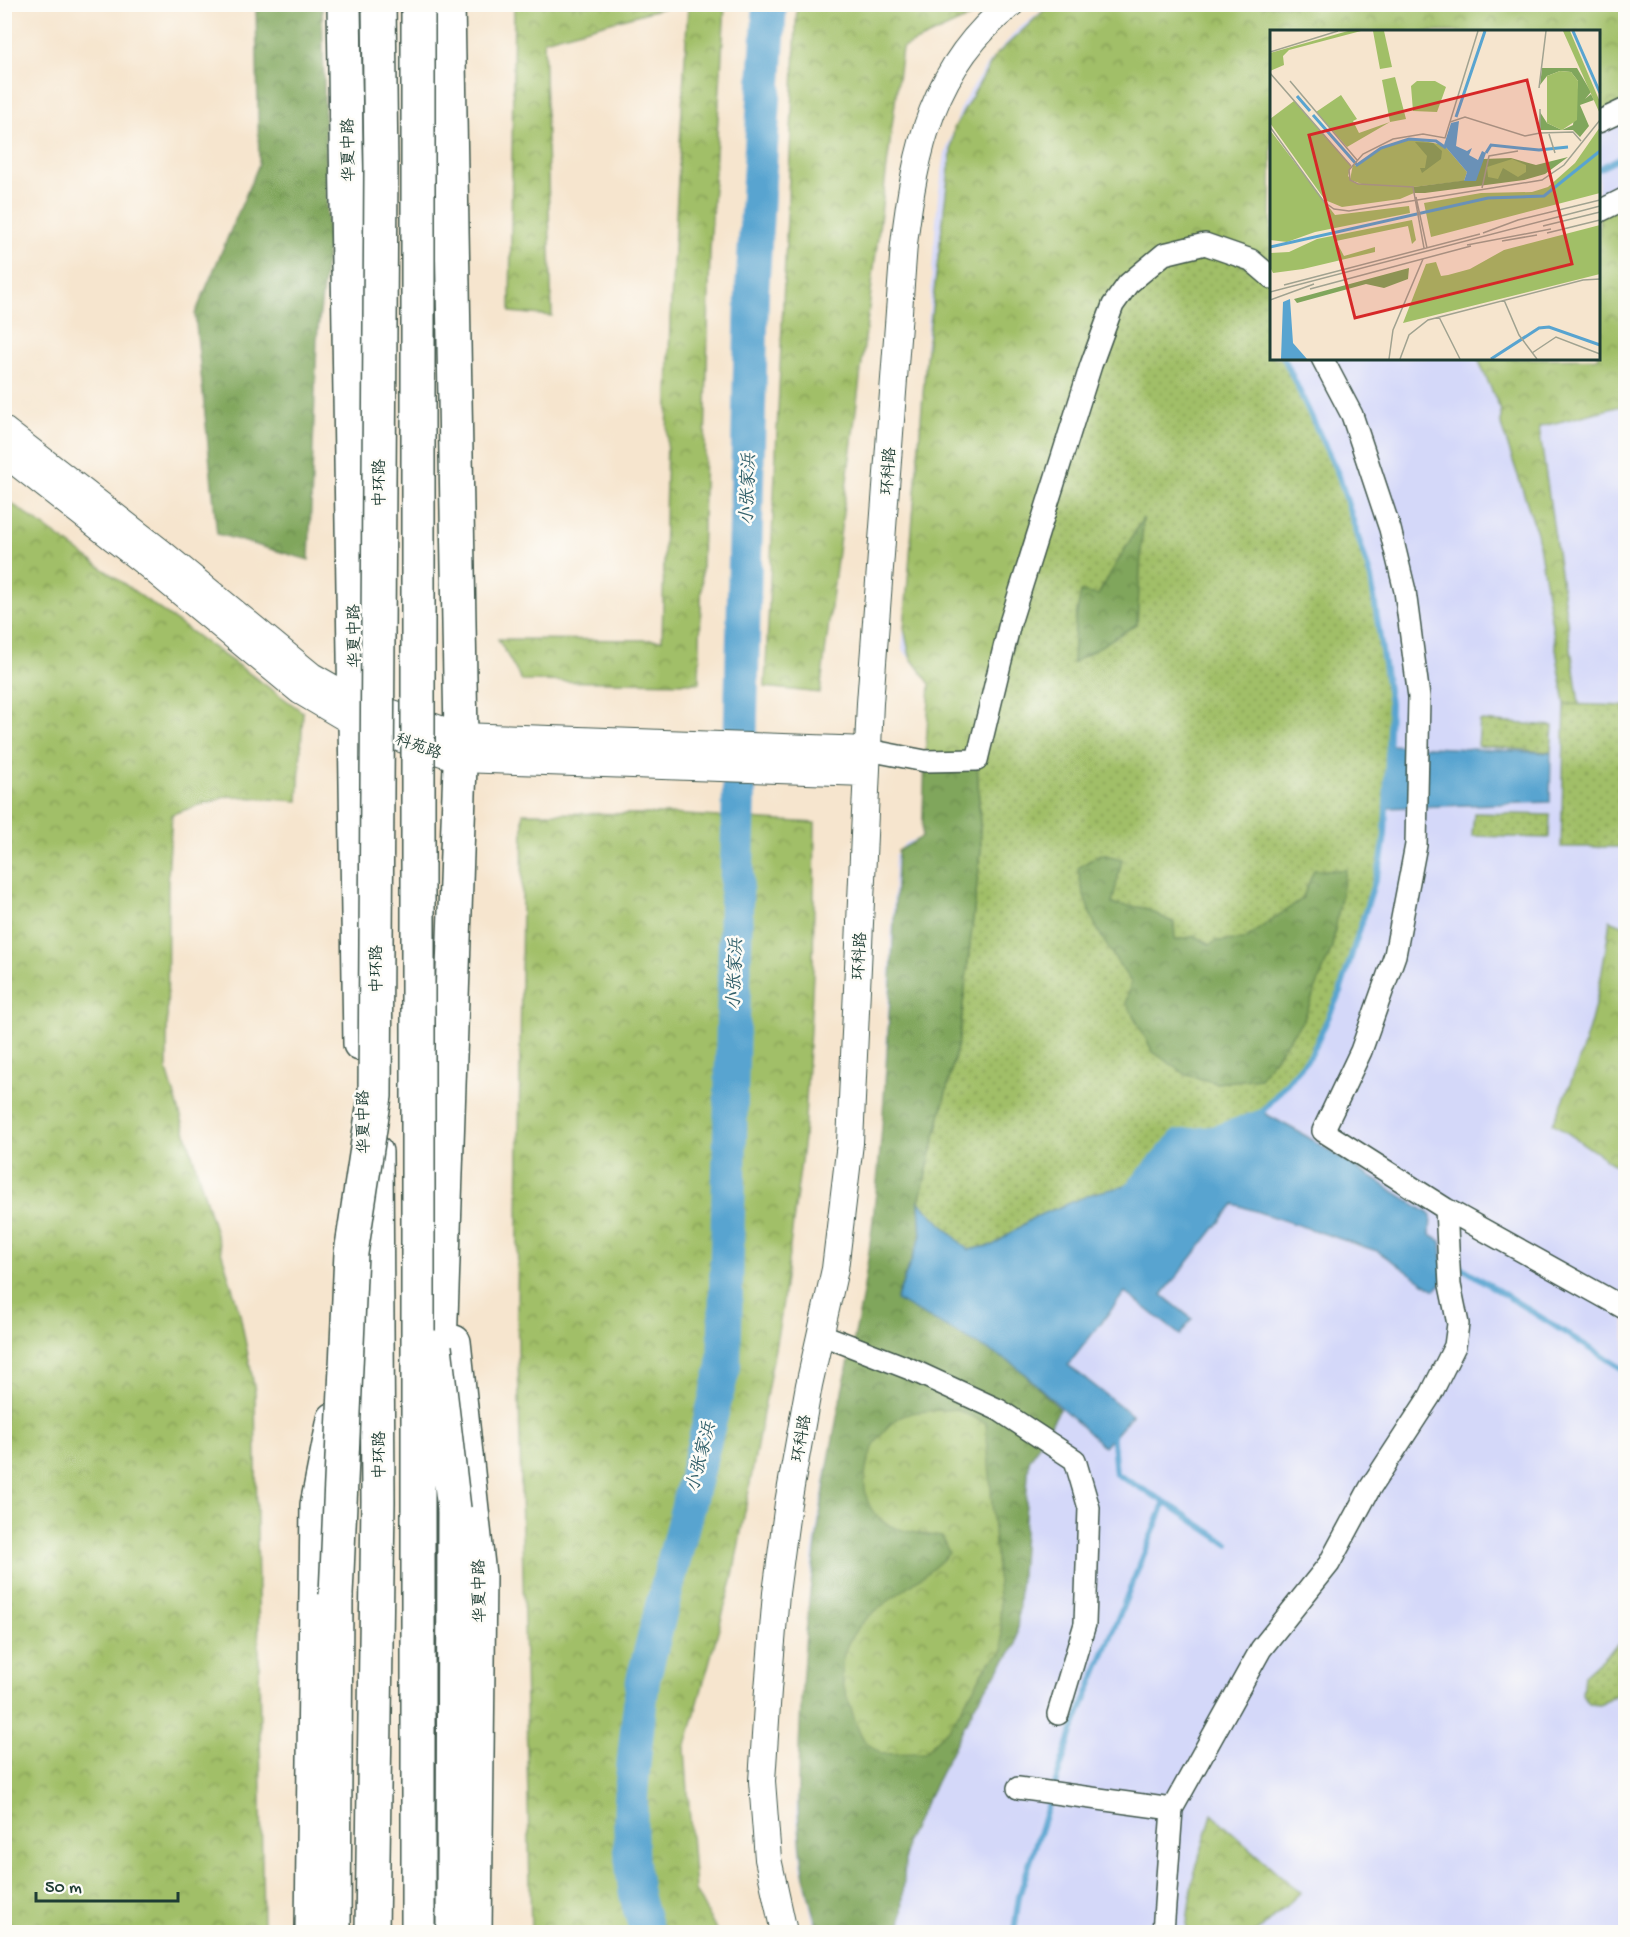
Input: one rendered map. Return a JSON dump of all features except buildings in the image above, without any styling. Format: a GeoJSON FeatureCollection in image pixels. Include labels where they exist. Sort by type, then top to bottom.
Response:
{"type":"FeatureCollection","features":[{"type":"Feature","properties":{"kind":"main road","name":"华夏中路"},"geometry":{"type":"LineString","coordinates":[[345,4],[354,711],[365,1267],[359,1932]]}},
{"type":"Feature","properties":{"kind":"main road","name":"中环路"},"geometry":{"type":"LineString","coordinates":[[372,1932],[378,1501],[375,1096],[381,170],[379,4]]}},
{"type":"Feature","properties":{"kind":"main road"},"geometry":{"type":"LineString","coordinates":[[418,4],[418,1932]]}},
{"type":"Feature","properties":{"kind":"main road","name":"华夏中路"},"geometry":{"type":"LineString","coordinates":[[433,1932],[432,1545],[461,747],[448,4]]}},
{"type":"Feature","properties":{"kind":"main road"},"geometry":{"type":"LineString","coordinates":[[334,1932],[336,1595],[351,1252],[375,1096]]}},
{"type":"Feature","properties":{"kind":"main road"},"geometry":{"type":"LineString","coordinates":[[417,1192],[454,1509],[453,1932]]}},
{"type":"Feature","properties":{"kind":"main road","name":"华夏中路"},"geometry":{"type":"LineString","coordinates":[[444,1251],[479,1575],[475,1932]]}},
{"type":"Feature","properties":{"kind":"main road","name":"华夏中路"},"geometry":{"type":"LineString","coordinates":[[312,1932],[317,1505],[365,1267]]}},
{"type":"Feature","properties":{"kind":"street","name":"环科路"},"geometry":{"type":"LineString","coordinates":[[766,1932],[751,1862],[744,1782],[759,1591],[793,1382],[818,1266],[833,1142],[858,761],[887,242],[895,174],[913,109],[944,48],[983,4]]}},
{"type":"Feature","properties":{"kind":"street","name":"环科路"},"geometry":{"type":"LineString","coordinates":[[784,1932],[768,1859],[762,1781],[776,1593],[788,1503],[820,1334],[835,1269],[850,1143],[858,761],[911,178],[929,116],[958,58],[994,18],[1011,4]]}},
{"type":"Feature","properties":{"kind":"street"},"geometry":{"type":"LineString","coordinates":[[1600,123],[1626,110]]}},
{"type":"Feature","properties":{"kind":"street"},"geometry":{"type":"LineString","coordinates":[[1600,211],[1626,198]]}},
{"type":"Feature","properties":{"kind":"street","name":"科苑路"},"geometry":{"type":"LineString","coordinates":[[4,453],[149,566],[300,691],[461,747],[858,761],[977,760],[1010,623],[1091,365],[1113,305],[1128,284],[1164,254],[1205,244],[1251,260],[1270,276]]}},
{"type":"Feature","properties":{"kind":"street"},"geometry":{"type":"LineString","coordinates":[[1323,360],[1352,415],[1390,529],[1405,591],[1419,697],[1419,739],[1416,845],[1395,955],[1365,1040],[1323,1131],[1446,1209],[1626,1309]]}},
{"type":"Feature","properties":{"kind":"street","name":"科苑路"},"geometry":{"type":"LineString","coordinates":[[4,430],[161,552],[354,711]]}},
{"type":"Feature","properties":{"kind":"street"},"geometry":{"type":"LineString","coordinates":[[1163,1932],[1172,1809],[1262,1649],[1329,1564],[1370,1488],[1430,1396],[1455,1346],[1458,1324],[1450,1285],[1446,1209]]}},
{"type":"Feature","properties":{"kind":"street"},"geometry":{"type":"LineString","coordinates":[[820,1334],[910,1369],[999,1410],[1076,1460],[1089,1508],[1085,1624],[1071,1677],[1058,1714]]}},
{"type":"Feature","properties":{"kind":"street"},"geometry":{"type":"LineString","coordinates":[[1018,1788],[1172,1809]]}},
{"type":"Feature","properties":{"kind":"shaded area"},"geometry":{"type":"Polygon","coordinates":[[[1050,5],[1625,5],[1625,1932],[815,1932],[801,1867],[796,1811],[812,1554],[825,1474],[862,1301],[872,1239],[881,1152],[895,855],[905,843],[922,837],[930,684],[902,649],[938,196],[945,154],[962,104],[987,64],[1018,29],[1050,5]]]}},
{"type":"Feature","properties":{"kind":"green space"},"geometry":{"type":"Polygon","coordinates":[[[256,5],[322,5],[328,245],[317,338],[309,560],[217,534],[195,314],[259,164],[256,5]]]}},
{"type":"Feature","properties":{"kind":"green space"},"geometry":{"type":"Polygon","coordinates":[[[514,5],[674,5],[544,40],[552,316],[510,312],[514,5]]]}},
{"type":"Feature","properties":{"kind":"green space"},"geometry":{"type":"Polygon","coordinates":[[[688,5],[725,5],[710,251],[699,683],[522,681],[498,639],[662,640],[670,320],[688,5]]]}},
{"type":"Feature","properties":{"kind":"green space"},"geometry":{"type":"Polygon","coordinates":[[[797,5],[996,5],[902,48],[820,693],[765,687],[797,5]]]}},
{"type":"Feature","properties":{"kind":"green space"},"geometry":{"type":"Polygon","coordinates":[[[1050,5],[1625,5],[1625,109],[1600,122],[1600,30],[1270,30],[1270,279],[1205,244],[1128,284],[977,760],[925,761],[930,684],[910,657],[904,628],[926,358],[954,128],[995,56],[1050,5]]]}},
{"type":"Feature","properties":{"kind":"green space"},"geometry":{"type":"Polygon","coordinates":[[[1625,198],[1625,405],[1539,427],[1579,704],[1565,704],[1537,533],[1501,425],[1501,411],[1478,360],[1600,360],[1600,211],[1625,198]]]}},
{"type":"Feature","properties":{"kind":"green space"},"geometry":{"type":"Polygon","coordinates":[[[1205,244],[1270,280],[1270,326],[1267,329],[1270,334],[1270,360],[1284,360],[1339,476],[1370,573],[1390,704],[1385,834],[1381,861],[1345,976],[1311,1055],[1262,1112],[1212,1129],[1175,1133],[1126,1186],[1033,1218],[993,1245],[968,1250],[919,1202],[959,1039],[981,850],[977,760],[1128,284],[1205,244]]]}},
{"type":"Feature","properties":{"kind":"green space"},"geometry":{"type":"Polygon","coordinates":[[[4,498],[303,712],[298,801],[228,796],[172,814],[168,876],[167,1070],[240,1314],[255,1391],[263,1932],[5,1932],[4,498]]]}},
{"type":"Feature","properties":{"kind":"green space"},"geometry":{"type":"Polygon","coordinates":[[[1143,518],[1137,624],[1073,663],[1075,622],[1081,592],[1098,595],[1143,518]]]}},
{"type":"Feature","properties":{"kind":"green space"},"geometry":{"type":"Polygon","coordinates":[[[1565,704],[1625,706],[1625,847],[1561,847],[1565,704]]]}},
{"type":"Feature","properties":{"kind":"green space"},"geometry":{"type":"Polygon","coordinates":[[[1480,721],[1553,726],[1551,752],[1478,746],[1480,721]]]}},
{"type":"Feature","properties":{"kind":"green space"},"geometry":{"type":"Polygon","coordinates":[[[977,760],[981,850],[959,1039],[919,1202],[921,1236],[896,1299],[1014,1364],[1060,1409],[1029,1461],[1016,1645],[976,1703],[906,1841],[901,1932],[819,1932],[811,1907],[799,1831],[802,1688],[823,1494],[862,1299],[870,1243],[886,1075],[898,851],[922,837],[925,761],[977,760]]]}},
{"type":"Feature","properties":{"kind":"green space"},"geometry":{"type":"Polygon","coordinates":[[[523,813],[670,814],[815,823],[813,974],[804,1138],[781,1316],[732,1581],[685,1749],[695,1890],[717,1932],[531,1932],[517,1308],[523,813]]]}},
{"type":"Feature","properties":{"kind":"green space"},"geometry":{"type":"Polygon","coordinates":[[[1474,813],[1550,815],[1549,838],[1472,836],[1474,813]]]}},
{"type":"Feature","properties":{"kind":"green space"},"geometry":{"type":"Polygon","coordinates":[[[1100,854],[1122,859],[1112,904],[1145,908],[1174,923],[1175,940],[1196,936],[1210,945],[1216,941],[1243,940],[1302,899],[1314,870],[1346,870],[1332,947],[1304,1019],[1260,1078],[1217,1083],[1187,1075],[1153,1052],[1126,1002],[1131,982],[1097,928],[1085,901],[1078,868],[1100,854]]]}},
{"type":"Feature","properties":{"kind":"green space"},"geometry":{"type":"Polygon","coordinates":[[[1610,920],[1625,926],[1625,1172],[1553,1123],[1583,1049],[1602,974],[1610,920]]]}},
{"type":"Feature","properties":{"kind":"green space"},"geometry":{"type":"Polygon","coordinates":[[[955,1409],[986,1423],[1003,1651],[988,1664],[950,1727],[924,1753],[881,1754],[863,1739],[856,1725],[842,1673],[845,1650],[856,1631],[872,1614],[932,1569],[949,1553],[942,1537],[905,1531],[880,1520],[868,1501],[865,1473],[875,1444],[893,1422],[911,1413],[955,1409]]]}},
{"type":"Feature","properties":{"kind":"green space"},"geometry":{"type":"Polygon","coordinates":[[[1625,1638],[1625,1689],[1600,1705],[1589,1704],[1582,1694],[1584,1675],[1625,1638]]]}},
{"type":"Feature","properties":{"kind":"green space"},"geometry":{"type":"Polygon","coordinates":[[[1212,1814],[1300,1893],[1257,1932],[1186,1932],[1192,1882],[1212,1814]]]}},
{"type":"Feature","properties":{"kind":"water"},"geometry":{"type":"Polygon","coordinates":[[[1388,745],[1551,753],[1550,802],[1386,808],[1388,745]]]}},
{"type":"Feature","properties":{"kind":"water"},"geometry":{"type":"Polygon","coordinates":[[[1262,1112],[1306,1136],[1431,1215],[1430,1235],[1441,1241],[1444,1281],[1435,1290],[1377,1251],[1234,1204],[1162,1295],[1192,1319],[1180,1335],[1125,1292],[1068,1365],[1132,1415],[1104,1447],[1014,1364],[896,1300],[921,1236],[919,1202],[968,1250],[993,1245],[1033,1218],[1094,1193],[1126,1186],[1175,1133],[1212,1129],[1262,1112]]]}},
{"type":"Feature","properties":{"kind":"waterway","name":"小张家浜"},"geometry":{"type":"LineString","coordinates":[[647,1932],[636,1894],[630,1836],[632,1784],[643,1680],[724,1366],[752,292],[770,4]]}},
{"type":"Feature","properties":{"kind":"waterway"},"geometry":{"type":"LineString","coordinates":[[1600,168],[1626,155]]}},
{"type":"Feature","properties":{"kind":"waterway"},"geometry":{"type":"LineString","coordinates":[[1125,1190],[1175,1133],[1212,1129],[1262,1112],[1311,1055],[1340,992],[1381,861],[1385,834],[1390,704],[1371,578],[1339,476],[1285,360]]}},
{"type":"Feature","properties":{"kind":"waterway"},"geometry":{"type":"LineString","coordinates":[[1453,1262],[1626,1371]]}},
{"type":"Feature","properties":{"kind":"waterway"},"geometry":{"type":"LineString","coordinates":[[1014,1932],[1019,1896],[1071,1735],[1165,1502],[1116,1474],[1112,1431]]}},
{"type":"Feature","properties":{"kind":"waterway"},"geometry":{"type":"LineString","coordinates":[[1165,1502],[1228,1544]]}}]}
